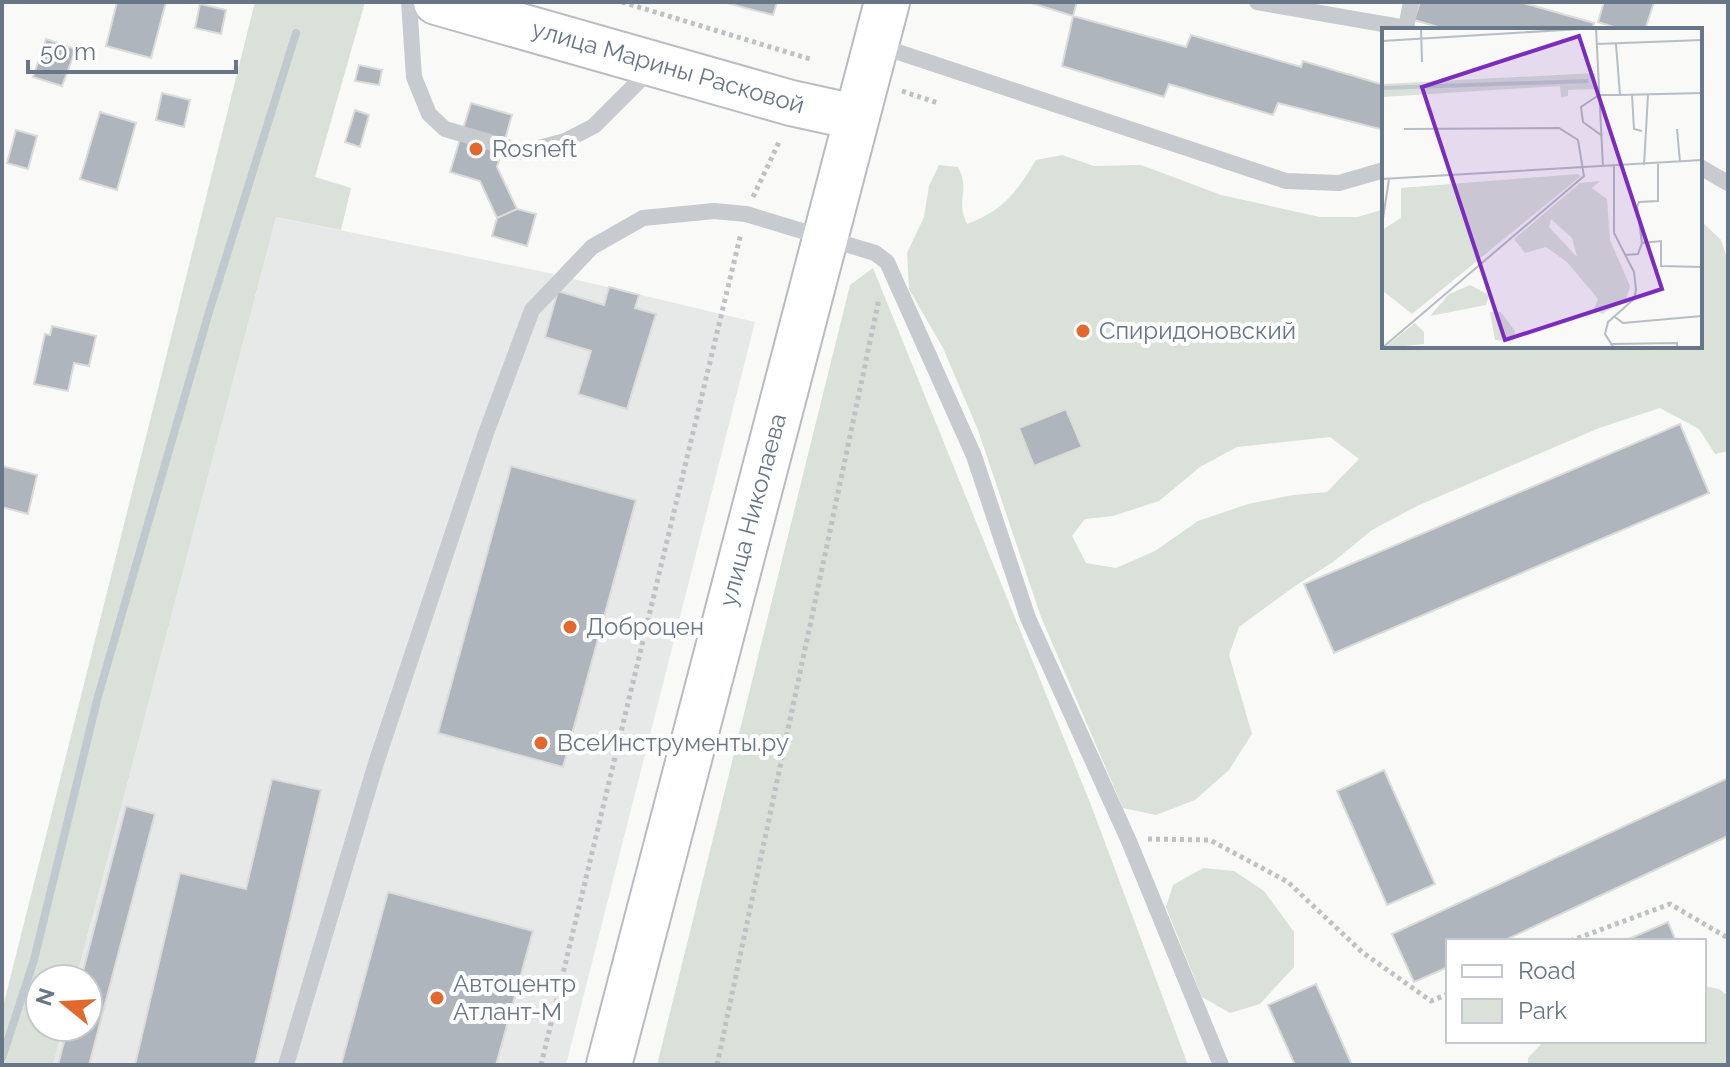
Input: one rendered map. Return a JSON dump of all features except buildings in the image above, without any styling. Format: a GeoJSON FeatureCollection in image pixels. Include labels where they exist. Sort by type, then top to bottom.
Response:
{"type":"FeatureCollection","features":[{"type":"Feature","properties":{"kind":"main road","name":"улица Марины Расковой"},"geometry":{"type":"LineString","coordinates":[[436,2],[791,103],[855,117]]}},
{"type":"Feature","properties":{"kind":"main road","name":"улица Николаева"},"geometry":{"type":"LineString","coordinates":[[609,1065],[887,2]]}},
{"type":"Feature","properties":{"kind":"lane"},"geometry":{"type":"LineString","coordinates":[[409,2],[414,77],[429,114],[445,129],[524,152],[565,141],[594,126],[656,64]]}},
{"type":"Feature","properties":{"kind":"lane"},"geometry":{"type":"LineString","coordinates":[[1257,2],[1401,28]]}},
{"type":"Feature","properties":{"kind":"lane"},"geometry":{"type":"LineString","coordinates":[[1407,28],[1411,2]]}},
{"type":"Feature","properties":{"kind":"lane"},"geometry":{"type":"LineString","coordinates":[[876,44],[1286,181],[1339,183],[1382,171]]}},
{"type":"Feature","properties":{"kind":"lane"},"geometry":{"type":"LineString","coordinates":[[1702,168],[1728,183]]}},
{"type":"Feature","properties":{"kind":"lane"},"geometry":{"type":"LineString","coordinates":[[286,1065],[376,763],[486,433],[532,310],[592,247],[643,218],[714,211],[746,214],[875,253],[887,262],[974,456],[1028,618],[1128,839],[1221,1065]]}},
{"type":"Feature","properties":{"kind":"path"},"geometry":{"type":"LineString","coordinates":[[622,2],[810,59]]}},
{"type":"Feature","properties":{"kind":"path"},"geometry":{"type":"LineString","coordinates":[[902,91],[938,103]]}},
{"type":"Feature","properties":{"kind":"path"},"geometry":{"type":"LineString","coordinates":[[541,1065],[746,214],[780,140]]}},
{"type":"Feature","properties":{"kind":"path"},"geometry":{"type":"LineString","coordinates":[[717,1065],[887,262]]}},
{"type":"Feature","properties":{"kind":"path"},"geometry":{"type":"LineString","coordinates":[[1128,839],[1210,840],[1288,882],[1362,952],[1431,1001],[1446,995]]}},
{"type":"Feature","properties":{"kind":"path"},"geometry":{"type":"LineString","coordinates":[[1575,939],[1670,904],[1728,938]]}},
{"type":"Feature","properties":{"kind":"shaded area"},"geometry":{"type":"Polygon","coordinates":[[[276,217],[544,272],[755,322],[566,1065],[53,1065],[59,1043],[104,1043],[104,963],[80,963],[276,217]]]}},
{"type":"Feature","properties":{"kind":"green space"},"geometry":{"type":"Polygon","coordinates":[[[255,2],[365,2],[315,177],[351,188],[341,230],[276,217],[80,963],[24,963],[24,1043],[59,1043],[53,1065],[2,1065],[2,1011],[255,2]]]}},
{"type":"Feature","properties":{"kind":"green space"},"geometry":{"type":"Polygon","coordinates":[[[1062,155],[1094,166],[1141,165],[1221,195],[1320,217],[1358,217],[1382,210],[1382,348],[1702,348],[1702,222],[1721,240],[1728,261],[1728,451],[1715,454],[1699,429],[1660,408],[1599,428],[1417,506],[1372,530],[1333,562],[1239,627],[1229,655],[1252,734],[1229,770],[1195,800],[1156,815],[1123,808],[1041,617],[978,430],[943,348],[909,289],[907,253],[924,217],[929,186],[939,165],[958,167],[962,175],[962,208],[967,224],[999,207],[1022,182],[1036,160],[1062,155]],[[1330,437],[1237,447],[1200,467],[1159,501],[1113,516],[1085,519],[1072,536],[1086,563],[1116,568],[1155,551],[1198,521],[1248,504],[1327,492],[1359,459],[1330,437]]]}},
{"type":"Feature","properties":{"kind":"green space"},"geometry":{"type":"Polygon","coordinates":[[[873,268],[1091,805],[1188,1065],[657,1065],[850,285],[873,268]]]}},
{"type":"Feature","properties":{"kind":"green space"},"geometry":{"type":"Polygon","coordinates":[[[1203,868],[1234,871],[1264,891],[1294,932],[1294,967],[1260,1004],[1230,1013],[1202,997],[1166,907],[1173,885],[1203,868]]]}},
{"type":"Feature","properties":{"kind":"green space"},"geometry":{"type":"Polygon","coordinates":[[[1706,986],[1719,989],[1728,996],[1728,1065],[1528,1065],[1528,1058],[1542,1043],[1706,1043],[1706,986]]]}},
{"type":"Feature","properties":{"kind":"waterway"},"geometry":{"type":"LineString","coordinates":[[2,1058],[34,960],[97,700],[209,312],[296,33]]}},
{"type":"Feature","properties":{"kind":"place","name":"Rosneft"},"geometry":{"type":"Point","coordinates":[476,149]}},
{"type":"Feature","properties":{"kind":"place","name":"Спиридоновский"},"geometry":{"type":"Point","coordinates":[1083,331]}},
{"type":"Feature","properties":{"kind":"place","name":"Доброцен"},"geometry":{"type":"Point","coordinates":[570,627]}},
{"type":"Feature","properties":{"kind":"place","name":"ВсеИнструменты.ру"},"geometry":{"type":"Point","coordinates":[541,743]}},
{"type":"Feature","properties":{"kind":"place","name":"Автоцентр Атлант-М"},"geometry":{"type":"Point","coordinates":[437,998]}}]}
